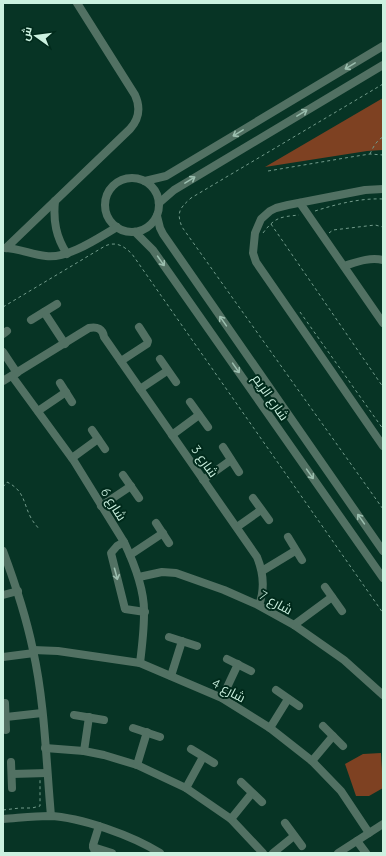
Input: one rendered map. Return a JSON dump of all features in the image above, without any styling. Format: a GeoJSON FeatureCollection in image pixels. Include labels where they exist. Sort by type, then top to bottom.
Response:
{"type":"FeatureCollection","features":[{"type":"Feature","properties":{"kind":"street"},"geometry":{"type":"LineString","coordinates":[[5,248],[130,129],[139,113],[139,107],[135,95],[77,3]]}},
{"type":"Feature","properties":{"kind":"street"},"geometry":{"type":"LineString","coordinates":[[145,181],[166,176],[383,46]]}},
{"type":"Feature","properties":{"kind":"street"},"geometry":{"type":"LineString","coordinates":[[159,203],[174,190],[383,65]]}},
{"type":"Feature","properties":{"kind":"street"},"geometry":{"type":"LineString","coordinates":[[134,178],[145,181],[151,185],[155,190],[159,203],[157,216],[149,227],[136,232],[126,232],[117,228],[107,215],[105,206],[111,189],[117,183],[126,179],[134,178]]}},
{"type":"Feature","properties":{"kind":"street"},"geometry":{"type":"LineString","coordinates":[[382,441],[256,262],[254,257],[254,240],[257,226],[261,219],[276,208],[369,190],[383,189]]}},
{"type":"Feature","properties":{"kind":"street"},"geometry":{"type":"LineString","coordinates":[[55,201],[55,229],[67,254]]}},
{"type":"Feature","properties":{"kind":"street"},"geometry":{"type":"LineString","coordinates":[[300,203],[383,323]]}},
{"type":"Feature","properties":{"kind":"street","name":"شارع الريم"},"geometry":{"type":"LineString","coordinates":[[157,216],[163,234],[383,551]]}},
{"type":"Feature","properties":{"kind":"street"},"geometry":{"type":"LineString","coordinates":[[5,248],[56,257],[67,254],[117,228]]}},
{"type":"Feature","properties":{"kind":"street","name":"شارع الريم"},"geometry":{"type":"LineString","coordinates":[[136,232],[157,255],[383,578]]}},
{"type":"Feature","properties":{"kind":"street"},"geometry":{"type":"LineString","coordinates":[[344,266],[362,260],[383,260]]}},
{"type":"Feature","properties":{"kind":"street"},"geometry":{"type":"LineString","coordinates":[[31,320],[57,304]]}},
{"type":"Feature","properties":{"kind":"street"},"geometry":{"type":"LineString","coordinates":[[3,381],[65,344],[44,312]]}},
{"type":"Feature","properties":{"kind":"street"},"geometry":{"type":"LineString","coordinates":[[121,361],[147,344],[148,340],[139,327]]}},
{"type":"Feature","properties":{"kind":"street","name":"شارع 3"},"geometry":{"type":"LineString","coordinates":[[65,344],[86,332],[96,332],[104,337],[237,527],[257,558],[262,571],[263,585],[259,605]]}},
{"type":"Feature","properties":{"kind":"street","name":"شارع 6"},"geometry":{"type":"LineString","coordinates":[[3,352],[14,374],[38,411],[72,458],[124,542],[130,555],[139,577],[145,612],[140,664]]}},
{"type":"Feature","properties":{"kind":"street"},"geometry":{"type":"LineString","coordinates":[[160,359],[176,382]]}},
{"type":"Feature","properties":{"kind":"street"},"geometry":{"type":"LineString","coordinates":[[140,389],[167,371]]}},
{"type":"Feature","properties":{"kind":"street"},"geometry":{"type":"LineString","coordinates":[[60,383],[72,402]]}},
{"type":"Feature","properties":{"kind":"street"},"geometry":{"type":"LineString","coordinates":[[38,411],[66,392]]}},
{"type":"Feature","properties":{"kind":"street"},"geometry":{"type":"LineString","coordinates":[[190,402],[208,427]]}},
{"type":"Feature","properties":{"kind":"street"},"geometry":{"type":"LineString","coordinates":[[172,434],[199,415]]}},
{"type":"Feature","properties":{"kind":"street"},"geometry":{"type":"LineString","coordinates":[[92,430],[106,449]]}},
{"type":"Feature","properties":{"kind":"street"},"geometry":{"type":"LineString","coordinates":[[72,458],[98,439]]}},
{"type":"Feature","properties":{"kind":"street"},"geometry":{"type":"LineString","coordinates":[[223,447],[239,472]]}},
{"type":"Feature","properties":{"kind":"street"},"geometry":{"type":"LineString","coordinates":[[203,480],[230,460]]}},
{"type":"Feature","properties":{"kind":"street"},"geometry":{"type":"LineString","coordinates":[[123,475],[139,498]]}},
{"type":"Feature","properties":{"kind":"street"},"geometry":{"type":"LineString","coordinates":[[101,506],[131,486]]}},
{"type":"Feature","properties":{"kind":"street"},"geometry":{"type":"LineString","coordinates":[[253,498],[269,520]]}},
{"type":"Feature","properties":{"kind":"street"},"geometry":{"type":"LineString","coordinates":[[237,527],[261,510]]}},
{"type":"Feature","properties":{"kind":"street"},"geometry":{"type":"LineString","coordinates":[[156,523],[170,543]]}},
{"type":"Feature","properties":{"kind":"street"},"geometry":{"type":"LineString","coordinates":[[130,555],[163,533]]}},
{"type":"Feature","properties":{"kind":"street"},"geometry":{"type":"LineString","coordinates":[[288,537],[295,551],[302,560]]}},
{"type":"Feature","properties":{"kind":"street"},"geometry":{"type":"LineString","coordinates":[[124,542],[117,546],[111,553],[126,609],[145,612]]}},
{"type":"Feature","properties":{"kind":"street"},"geometry":{"type":"LineString","coordinates":[[3,551],[18,591],[34,651],[45,748],[43,774],[50,816]]}},
{"type":"Feature","properties":{"kind":"street"},"geometry":{"type":"LineString","coordinates":[[262,571],[295,551]]}},
{"type":"Feature","properties":{"kind":"street","name":"شارع 7"},"geometry":{"type":"LineString","coordinates":[[139,577],[162,572],[176,573],[224,590],[259,605],[294,625],[344,660],[383,695]]}},
{"type":"Feature","properties":{"kind":"street"},"geometry":{"type":"LineString","coordinates":[[325,587],[342,611]]}},
{"type":"Feature","properties":{"kind":"street"},"geometry":{"type":"LineString","coordinates":[[3,595],[18,591]]}},
{"type":"Feature","properties":{"kind":"street"},"geometry":{"type":"LineString","coordinates":[[294,625],[332,597]]}},
{"type":"Feature","properties":{"kind":"street"},"geometry":{"type":"LineString","coordinates":[[169,637],[197,646]]}},
{"type":"Feature","properties":{"kind":"street"},"geometry":{"type":"LineString","coordinates":[[171,676],[182,641]]}},
{"type":"Feature","properties":{"kind":"street","name":"شارع 4"},"geometry":{"type":"LineString","coordinates":[[3,657],[34,651],[58,651],[140,664],[222,698],[270,728],[312,761],[341,791],[369,833]]}},
{"type":"Feature","properties":{"kind":"street"},"geometry":{"type":"LineString","coordinates":[[227,659],[251,671]]}},
{"type":"Feature","properties":{"kind":"street"},"geometry":{"type":"LineString","coordinates":[[222,698],[238,664]]}},
{"type":"Feature","properties":{"kind":"street"},"geometry":{"type":"LineString","coordinates":[[276,690],[299,706]]}},
{"type":"Feature","properties":{"kind":"street"},"geometry":{"type":"LineString","coordinates":[[270,728],[288,699]]}},
{"type":"Feature","properties":{"kind":"street"},"geometry":{"type":"LineString","coordinates":[[5,703],[6,730]]}},
{"type":"Feature","properties":{"kind":"street"},"geometry":{"type":"LineString","coordinates":[[6,717],[42,713]]}},
{"type":"Feature","properties":{"kind":"street"},"geometry":{"type":"LineString","coordinates":[[74,715],[104,720]]}},
{"type":"Feature","properties":{"kind":"street"},"geometry":{"type":"LineString","coordinates":[[84,752],[89,717]]}},
{"type":"Feature","properties":{"kind":"street"},"geometry":{"type":"LineString","coordinates":[[323,726],[343,746]]}},
{"type":"Feature","properties":{"kind":"street"},"geometry":{"type":"LineString","coordinates":[[133,728],[160,737]]}},
{"type":"Feature","properties":{"kind":"street"},"geometry":{"type":"LineString","coordinates":[[137,765],[147,732]]}},
{"type":"Feature","properties":{"kind":"street"},"geometry":{"type":"LineString","coordinates":[[312,761],[333,736]]}},
{"type":"Feature","properties":{"kind":"street"},"geometry":{"type":"LineString","coordinates":[[45,748],[104,755],[137,765],[186,788],[231,819],[263,853]]}},
{"type":"Feature","properties":{"kind":"street"},"geometry":{"type":"LineString","coordinates":[[191,749],[214,763]]}},
{"type":"Feature","properties":{"kind":"street"},"geometry":{"type":"LineString","coordinates":[[186,788],[203,757]]}},
{"type":"Feature","properties":{"kind":"street"},"geometry":{"type":"LineString","coordinates":[[11,762],[12,788]]}},
{"type":"Feature","properties":{"kind":"street"},"geometry":{"type":"LineString","coordinates":[[12,774],[43,774]]}},
{"type":"Feature","properties":{"kind":"street"},"geometry":{"type":"LineString","coordinates":[[241,782],[262,802]]}},
{"type":"Feature","properties":{"kind":"street"},"geometry":{"type":"LineString","coordinates":[[231,819],[252,793]]}},
{"type":"Feature","properties":{"kind":"street"},"geometry":{"type":"LineString","coordinates":[[3,820],[50,816],[78,821],[99,826],[138,841],[160,853]]}},
{"type":"Feature","properties":{"kind":"street"},"geometry":{"type":"LineString","coordinates":[[285,823],[302,846]]}},
{"type":"Feature","properties":{"kind":"street"},"geometry":{"type":"LineString","coordinates":[[338,853],[383,824]]}},
{"type":"Feature","properties":{"kind":"street"},"geometry":{"type":"LineString","coordinates":[[99,826],[94,850],[112,853]]}},
{"type":"Feature","properties":{"kind":"street"},"geometry":{"type":"LineString","coordinates":[[273,853],[294,836]]}},
{"type":"Feature","properties":{"kind":"street"},"geometry":{"type":"LineString","coordinates":[[357,840],[366,853]]}},
{"type":"Feature","properties":{"kind":"path"},"geometry":{"type":"LineString","coordinates":[[383,84],[191,198],[182,206],[179,214],[182,227],[383,509]]}},
{"type":"Feature","properties":{"kind":"path"},"geometry":{"type":"LineString","coordinates":[[370,154],[372,148],[383,137]]}},
{"type":"Feature","properties":{"kind":"path"},"geometry":{"type":"LineString","coordinates":[[268,171],[370,154],[383,155]]}},
{"type":"Feature","properties":{"kind":"path"},"geometry":{"type":"LineString","coordinates":[[263,234],[270,223],[280,217],[297,216],[328,206],[355,201],[383,199]]}},
{"type":"Feature","properties":{"kind":"path"},"geometry":{"type":"LineString","coordinates":[[270,223],[383,387]]}},
{"type":"Feature","properties":{"kind":"path"},"geometry":{"type":"LineString","coordinates":[[324,237],[333,230],[375,225],[383,227]]}},
{"type":"Feature","properties":{"kind":"path"},"geometry":{"type":"LineString","coordinates":[[3,307],[104,246],[115,244],[126,248],[136,260],[383,612]]}},
{"type":"Feature","properties":{"kind":"path"},"geometry":{"type":"LineString","coordinates":[[300,311],[383,428]]}},
{"type":"Feature","properties":{"kind":"path"},"geometry":{"type":"LineString","coordinates":[[3,487],[7,482],[14,485],[24,496],[31,519],[39,529]]}},
{"type":"Feature","properties":{"kind":"path"},"geometry":{"type":"LineString","coordinates":[[20,808],[40,806],[43,774]]}},
{"type":"Feature","properties":{"kind":"shaded area"},"geometry":{"type":"Polygon","coordinates":[[[383,98],[383,150],[367,151],[265,167],[383,98]]]}},
{"type":"Feature","properties":{"kind":"shaded area"},"geometry":{"type":"Polygon","coordinates":[[[381,753],[383,788],[369,796],[356,796],[345,764],[363,754],[381,753]]]}}]}
